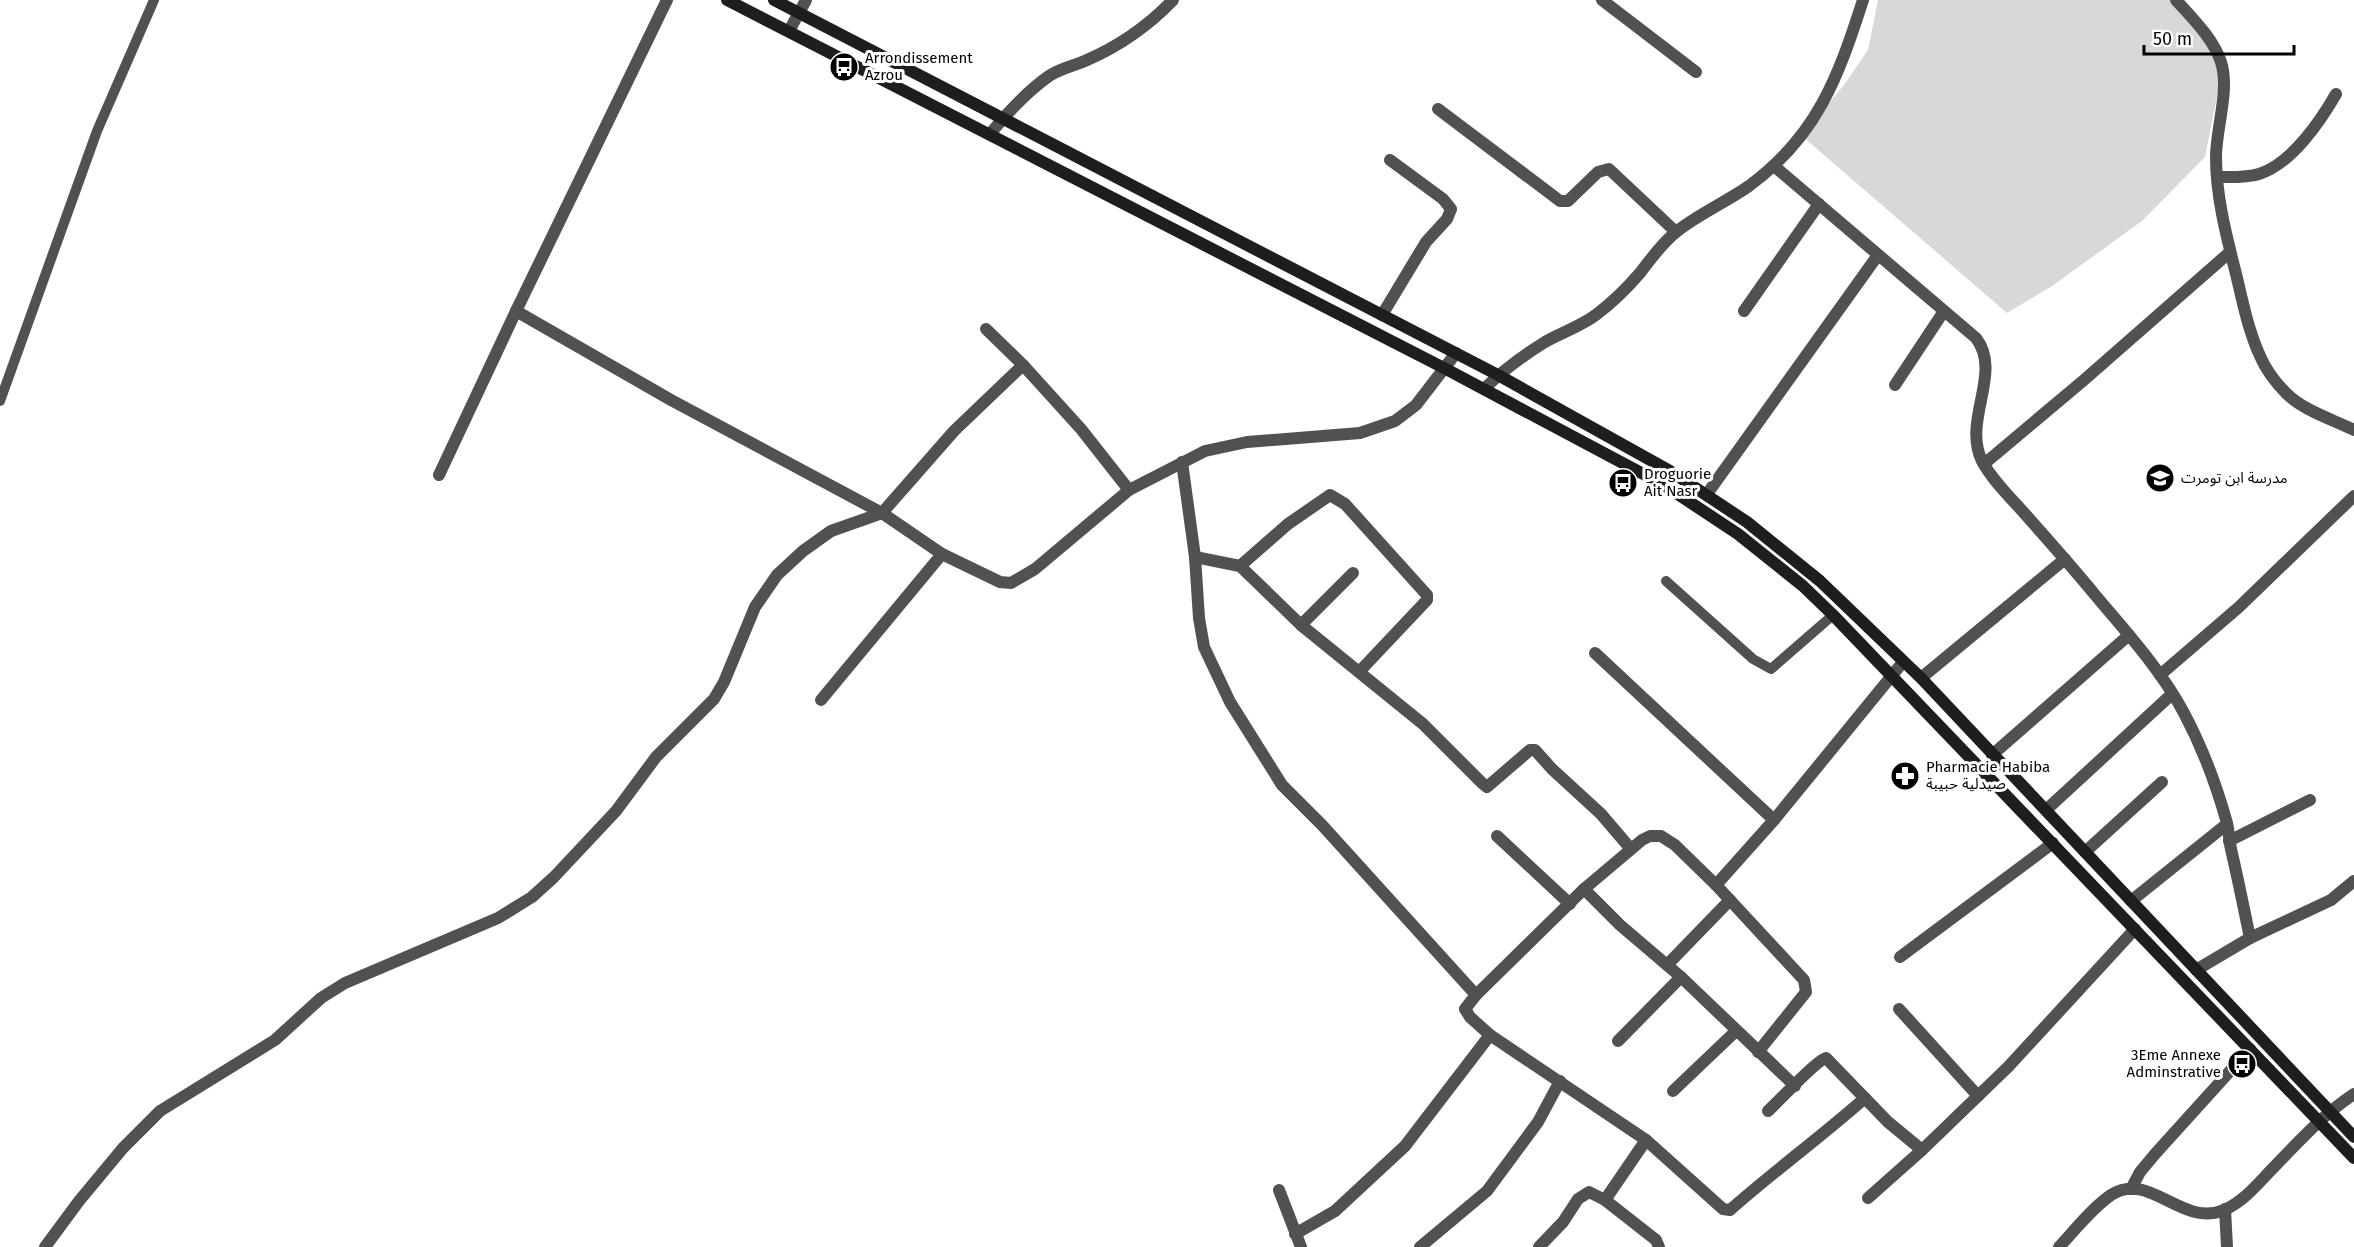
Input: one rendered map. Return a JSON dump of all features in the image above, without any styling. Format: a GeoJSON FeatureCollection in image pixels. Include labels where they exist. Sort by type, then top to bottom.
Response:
{"type":"FeatureCollection","features":[{"type":"Feature","properties":{"kind":"main road"},"geometry":{"type":"LineString","coordinates":[[726,0],[1444,368],[1654,479],[1704,510],[1771,559],[1833,615],[2354,1158]]}},
{"type":"Feature","properties":{"kind":"main road"},"geometry":{"type":"LineString","coordinates":[[774,0],[1498,375],[1630,447],[1707,494],[1784,550],[1854,612],[1922,678],[2354,1137]]}},
{"type":"Feature","properties":{"kind":"street"},"geometry":{"type":"LineString","coordinates":[[439,475],[667,0]]}},
{"type":"Feature","properties":{"kind":"street"},"geometry":{"type":"LineString","coordinates":[[789,32],[806,0]]}},
{"type":"Feature","properties":{"kind":"street"},"geometry":{"type":"LineString","coordinates":[[990,134],[1016,103],[1050,75],[1086,61],[1134,34],[1173,0]]}},
{"type":"Feature","properties":{"kind":"street"},"geometry":{"type":"LineString","coordinates":[[1602,0],[1696,72]]}},
{"type":"Feature","properties":{"kind":"street"},"geometry":{"type":"LineString","coordinates":[[1484,389],[1498,375],[1545,342],[1595,316],[1627,288],[1656,251],[1676,231],[1728,201],[1774,166],[1797,142],[1827,97],[1837,76],[1863,0]]}},
{"type":"Feature","properties":{"kind":"street"},"geometry":{"type":"LineString","coordinates":[[2176,0],[2199,26],[2222,63],[2224,77],[2217,138],[2217,177],[2230,252],[2260,357],[2276,383],[2288,395],[2309,409],[2354,430]]}},
{"type":"Feature","properties":{"kind":"street"},"geometry":{"type":"LineString","coordinates":[[2217,177],[2248,176],[2270,169],[2316,127],[2336,94]]}},
{"type":"Feature","properties":{"kind":"street"},"geometry":{"type":"LineString","coordinates":[[1438,109],[1560,201],[1568,201],[1598,172],[1609,169],[1676,231]]}},
{"type":"Feature","properties":{"kind":"street"},"geometry":{"type":"LineString","coordinates":[[1382,315],[1426,242],[1447,219],[1451,209],[1443,199],[1390,160]]}},
{"type":"Feature","properties":{"kind":"street"},"geometry":{"type":"LineString","coordinates":[[1774,166],[1976,338],[1985,351],[1986,373],[1976,420],[1975,438],[1984,464],[2129,635],[2160,675],[2184,713],[2200,749],[2227,824],[2250,938]]}},
{"type":"Feature","properties":{"kind":"street"},"geometry":{"type":"LineString","coordinates":[[1744,311],[1819,204]]}},
{"type":"Feature","properties":{"kind":"street"},"geometry":{"type":"LineString","coordinates":[[1984,464],[2076,388],[2230,252]]}},
{"type":"Feature","properties":{"kind":"street"},"geometry":{"type":"LineString","coordinates":[[1707,494],[1878,255]]}},
{"type":"Feature","properties":{"kind":"street"},"geometry":{"type":"LineString","coordinates":[[516,311],[671,400],[882,513],[942,554],[1000,582],[1011,583],[1035,569],[1129,490],[1205,452],[1247,442],[1360,433],[1395,421],[1416,405],[1456,353]]}},
{"type":"Feature","properties":{"kind":"street"},"geometry":{"type":"LineString","coordinates":[[1895,386],[1944,311]]}},
{"type":"Feature","properties":{"kind":"street"},"geometry":{"type":"LineString","coordinates":[[986,329],[1082,429],[1129,490]]}},
{"type":"Feature","properties":{"kind":"street"},"geometry":{"type":"LineString","coordinates":[[45,1247],[123,1148],[160,1111],[275,1040],[321,998],[345,983],[498,918],[532,897],[586,844],[616,811],[656,757],[714,699],[724,682],[755,607],[777,575],[803,551],[831,531],[882,513],[954,431],[1023,365]]}},
{"type":"Feature","properties":{"kind":"street"},"geometry":{"type":"LineString","coordinates":[[1182,462],[1195,556],[1199,618],[1204,647],[1230,702],[1282,785],[1322,825],[1476,995]]}},
{"type":"Feature","properties":{"kind":"street"},"geometry":{"type":"LineString","coordinates":[[1240,566],[1288,524],[1330,495],[1345,504],[1427,595],[1427,600],[1359,672]]}},
{"type":"Feature","properties":{"kind":"street"},"geometry":{"type":"LineString","coordinates":[[2160,675],[2239,607],[2354,496]]}},
{"type":"Feature","properties":{"kind":"street"},"geometry":{"type":"LineString","coordinates":[[821,700],[942,554]]}},
{"type":"Feature","properties":{"kind":"street"},"geometry":{"type":"LineString","coordinates":[[1195,556],[1240,566],[1301,625],[1423,724],[1487,787],[1530,750],[1535,750],[1552,769],[1601,814],[1630,848]]}},
{"type":"Feature","properties":{"kind":"street"},"geometry":{"type":"LineString","coordinates":[[1922,678],[2065,559]]}},
{"type":"Feature","properties":{"kind":"street"},"geometry":{"type":"LineString","coordinates":[[1301,625],[1353,573]]}},
{"type":"Feature","properties":{"kind":"street"},"geometry":{"type":"LineString","coordinates":[[1992,754],[2129,635]]}},
{"type":"Feature","properties":{"kind":"street"},"geometry":{"type":"LineString","coordinates":[[1595,653],[1774,820]]}},
{"type":"Feature","properties":{"kind":"street"},"geometry":{"type":"LineString","coordinates":[[1716,885],[1774,820],[1903,662]]}},
{"type":"Feature","properties":{"kind":"street"},"geometry":{"type":"LineString","coordinates":[[2046,810],[2172,694]]}},
{"type":"Feature","properties":{"kind":"street"},"geometry":{"type":"LineString","coordinates":[[2085,852],[2162,782]]}},
{"type":"Feature","properties":{"kind":"street"},"geometry":{"type":"LineString","coordinates":[[2229,841],[2310,800]]}},
{"type":"Feature","properties":{"kind":"street"},"geometry":{"type":"LineString","coordinates":[[2131,901],[2227,824]]}},
{"type":"Feature","properties":{"kind":"street"},"geometry":{"type":"LineString","coordinates":[[1497,836],[1570,903]]}},
{"type":"Feature","properties":{"kind":"street"},"geometry":{"type":"LineString","coordinates":[[1758,1052],[1790,1016],[1806,992],[1804,980],[1716,885],[1675,845],[1661,836],[1650,837],[1630,848],[1584,889],[1476,995],[1466,1009],[1470,1017],[1490,1035],[1646,1140],[1723,1209],[1730,1210],[1764,1179],[1826,1133],[1865,1098]]}},
{"type":"Feature","properties":{"kind":"street"},"geometry":{"type":"LineString","coordinates":[[1900,957],[2053,843]]}},
{"type":"Feature","properties":{"kind":"street"},"geometry":{"type":"LineString","coordinates":[[2196,970],[2250,938],[2331,900],[2354,881]]}},
{"type":"Feature","properties":{"kind":"street"},"geometry":{"type":"LineString","coordinates":[[1584,889],[1620,925],[1681,977],[1795,1086]]}},
{"type":"Feature","properties":{"kind":"street"},"geometry":{"type":"LineString","coordinates":[[1667,965],[1730,900]]}},
{"type":"Feature","properties":{"kind":"street"},"geometry":{"type":"LineString","coordinates":[[1868,1198],[1922,1150],[2008,1067],[2135,929]]}},
{"type":"Feature","properties":{"kind":"street"},"geometry":{"type":"LineString","coordinates":[[1618,1041],[1681,977]]}},
{"type":"Feature","properties":{"kind":"street"},"geometry":{"type":"LineString","coordinates":[[1899,1010],[1978,1095]]}},
{"type":"Feature","properties":{"kind":"street"},"geometry":{"type":"LineString","coordinates":[[1673,1091],[1736,1031]]}},
{"type":"Feature","properties":{"kind":"street"},"geometry":{"type":"LineString","coordinates":[[1295,1234],[1335,1211],[1405,1146],[1490,1035]]}},
{"type":"Feature","properties":{"kind":"street"},"geometry":{"type":"LineString","coordinates":[[2131,1189],[2140,1172],[2155,1154],[2250,1049]]}},
{"type":"Feature","properties":{"kind":"street"},"geometry":{"type":"LineString","coordinates":[[1768,1111],[1819,1060],[1826,1058],[1888,1122],[1922,1150]]}},
{"type":"Feature","properties":{"kind":"street"},"geometry":{"type":"LineString","coordinates":[[1420,1247],[1487,1191],[1538,1122],[1560,1081]]}},
{"type":"Feature","properties":{"kind":"street"},"geometry":{"type":"LineString","coordinates":[[2059,1247],[2106,1199],[2118,1191],[2131,1189],[2155,1194],[2190,1212],[2212,1214],[2225,1209],[2255,1186],[2329,1110],[2354,1094]]}},
{"type":"Feature","properties":{"kind":"street"},"geometry":{"type":"LineString","coordinates":[[1605,1200],[1646,1140]]}},
{"type":"Feature","properties":{"kind":"street"},"geometry":{"type":"LineString","coordinates":[[1279,1190],[1301,1247]]}},
{"type":"Feature","properties":{"kind":"street"},"geometry":{"type":"LineString","coordinates":[[1539,1247],[1563,1222],[1582,1194],[1589,1192],[1605,1200],[1656,1240],[1659,1247]]}},
{"type":"Feature","properties":{"kind":"street"},"geometry":{"type":"LineString","coordinates":[[2225,1209],[2227,1247]]}},
{"type":"Feature","properties":{"kind":"lane"},"geometry":{"type":"LineString","coordinates":[[0,401],[97,131],[154,0]]}},
{"type":"Feature","properties":{"kind":"lane"},"geometry":{"type":"LineString","coordinates":[[1666,581],[1753,659],[1771,669],[1833,615]]}},
{"type":"Feature","properties":{"kind":"shaded area"},"geometry":{"type":"Polygon","coordinates":[[[1878,0],[2174,0],[2224,61],[2205,157],[2142,221],[2052,286],[2007,313],[1802,136],[1844,85],[1868,50],[1878,0]]]}},
{"type":"Feature","properties":{"kind":"place","name":"Arrondissement Azrou"},"geometry":{"type":"Point","coordinates":[844,67]}},
{"type":"Feature","properties":{"kind":"place","name":"مدرسة ابن تومرت"},"geometry":{"type":"Point","coordinates":[2160,478]}},
{"type":"Feature","properties":{"kind":"place","name":"Droguorie Ait Nasr"},"geometry":{"type":"Point","coordinates":[1623,483]}},
{"type":"Feature","properties":{"kind":"place","name":"Pharmacie Habiba صيدلية حبيبة"},"geometry":{"type":"Point","coordinates":[1905,776]}},
{"type":"Feature","properties":{"kind":"place","name":"3Eme Annexe Adminstrative"},"geometry":{"type":"Point","coordinates":[2242,1064]}}]}
